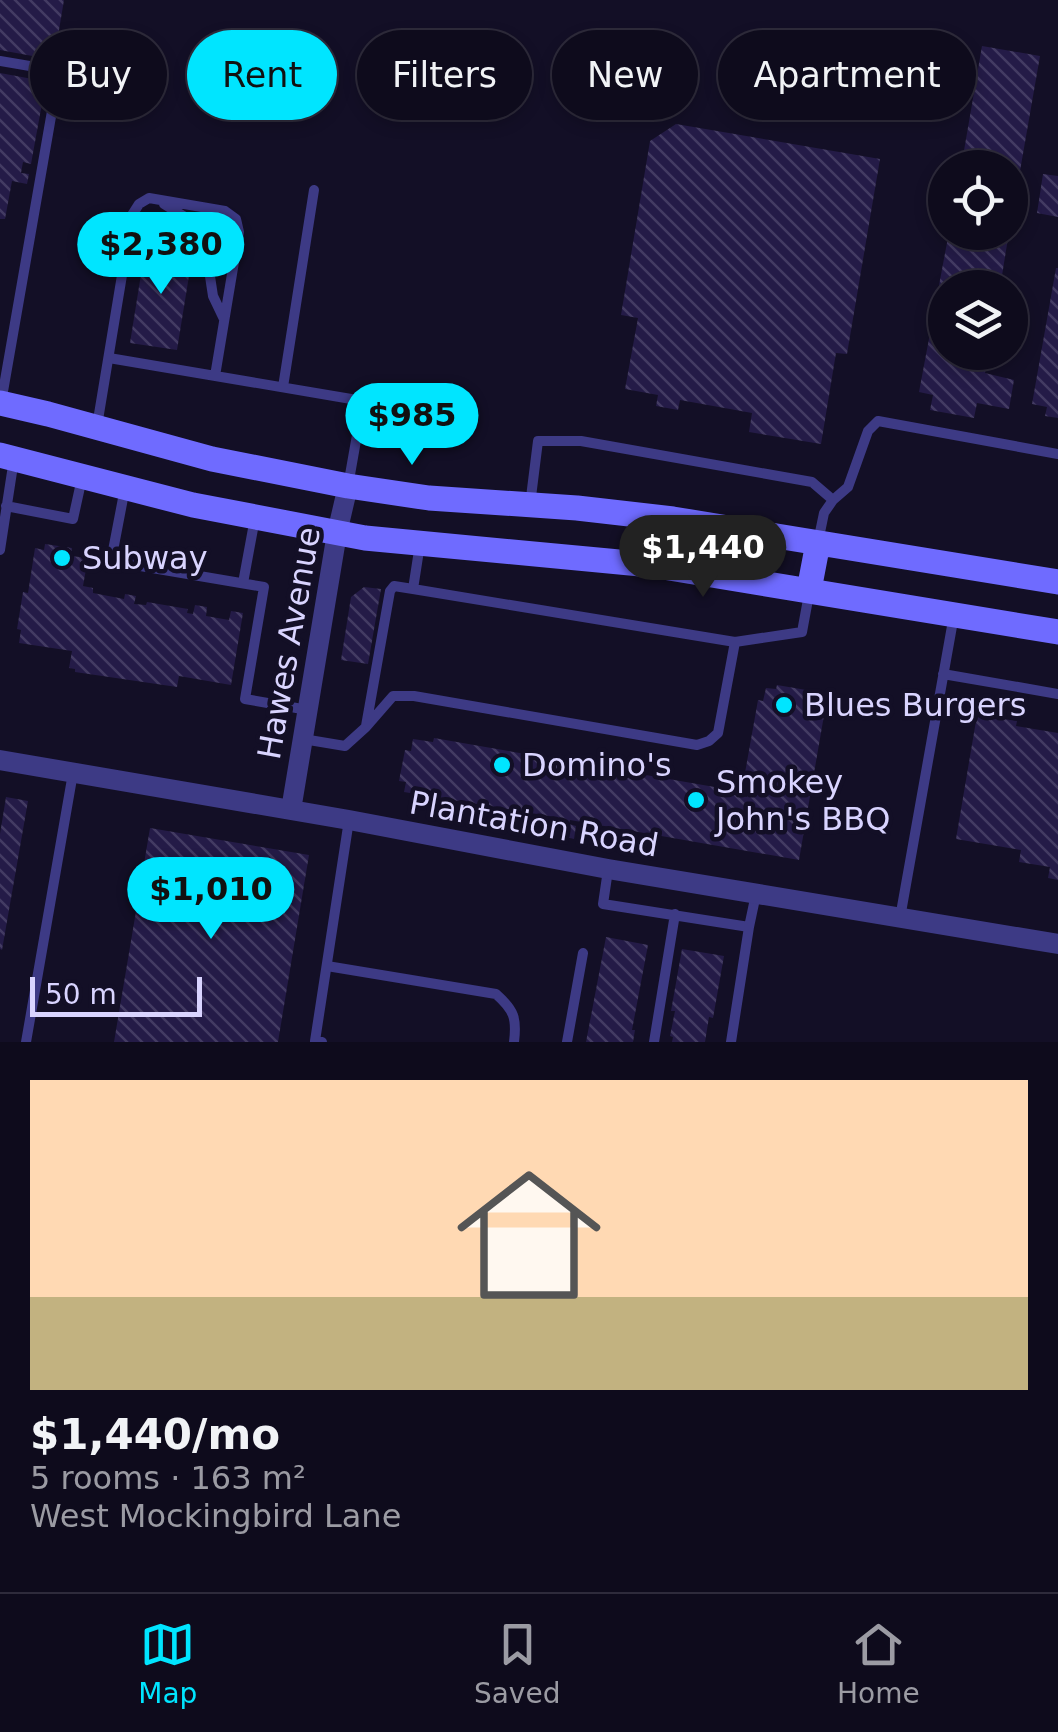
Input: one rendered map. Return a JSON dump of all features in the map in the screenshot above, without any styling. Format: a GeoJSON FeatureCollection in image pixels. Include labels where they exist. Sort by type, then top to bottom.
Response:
{"type":"FeatureCollection","features":[{"type":"Feature","properties":{"kind":"main road"},"geometry":{"type":"LineString","coordinates":[[0,404],[212,459],[348,486],[429,498],[673,518],[1058,582]]}},
{"type":"Feature","properties":{"kind":"main road"},"geometry":{"type":"LineString","coordinates":[[7,457],[338,533],[651,565],[1058,632]]}},
{"type":"Feature","properties":{"kind":"main road"},"geometry":{"type":"LineString","coordinates":[[809,590],[818,543]]}},
{"type":"Feature","properties":{"kind":"street","name":"Hawes Avenue"},"geometry":{"type":"LineString","coordinates":[[291,810],[348,486]]}},
{"type":"Feature","properties":{"kind":"street","name":"Plantation Road"},"geometry":{"type":"LineString","coordinates":[[0,760],[608,869],[1058,944]]}},
{"type":"Feature","properties":{"kind":"lane"},"geometry":{"type":"LineString","coordinates":[[0,61],[59,70],[6,344],[0,404]]}},
{"type":"Feature","properties":{"kind":"lane"},"geometry":{"type":"LineString","coordinates":[[282,387],[314,190]]}},
{"type":"Feature","properties":{"kind":"lane"},"geometry":{"type":"LineString","coordinates":[[97,427],[132,216],[138,204],[149,198],[225,211],[236,219],[239,232],[215,376]]}},
{"type":"Feature","properties":{"kind":"lane"},"geometry":{"type":"LineString","coordinates":[[158,200],[193,222],[204,237],[212,296],[224,320]]}},
{"type":"Feature","properties":{"kind":"lane"},"geometry":{"type":"LineString","coordinates":[[109,358],[363,401],[348,486]]}},
{"type":"Feature","properties":{"kind":"lane"},"geometry":{"type":"LineString","coordinates":[[818,543],[824,513],[848,487],[868,430],[878,421],[1058,454]]}},
{"type":"Feature","properties":{"kind":"lane"},"geometry":{"type":"LineString","coordinates":[[530,504],[538,442],[581,441],[812,482],[833,500]]}},
{"type":"Feature","properties":{"kind":"lane"},"geometry":{"type":"LineString","coordinates":[[0,550],[7,457]]}},
{"type":"Feature","properties":{"kind":"lane"},"geometry":{"type":"LineString","coordinates":[[6,506],[72,518],[82,476]]}},
{"type":"Feature","properties":{"kind":"lane"},"geometry":{"type":"LineString","coordinates":[[125,487],[111,560],[264,587],[245,698],[308,710]]}},
{"type":"Feature","properties":{"kind":"lane"},"geometry":{"type":"LineString","coordinates":[[243,583],[255,517]]}},
{"type":"Feature","properties":{"kind":"lane"},"geometry":{"type":"LineString","coordinates":[[413,589],[420,544]]}},
{"type":"Feature","properties":{"kind":"lane"},"geometry":{"type":"LineString","coordinates":[[366,727],[394,586],[735,642],[802,632],[809,590]]}},
{"type":"Feature","properties":{"kind":"lane"},"geometry":{"type":"LineString","coordinates":[[900,918],[954,614]]}},
{"type":"Feature","properties":{"kind":"lane"},"geometry":{"type":"LineString","coordinates":[[303,739],[345,746],[393,696],[414,696],[697,745],[718,733],[735,642]]}},
{"type":"Feature","properties":{"kind":"lane"},"geometry":{"type":"LineString","coordinates":[[944,674],[1058,694]]}},
{"type":"Feature","properties":{"kind":"lane"},"geometry":{"type":"LineString","coordinates":[[26,1042],[73,773]]}},
{"type":"Feature","properties":{"kind":"lane"},"geometry":{"type":"LineString","coordinates":[[322,1042],[314,1041],[350,820]]}},
{"type":"Feature","properties":{"kind":"lane"},"geometry":{"type":"LineString","coordinates":[[608,869],[603,904],[749,926]]}},
{"type":"Feature","properties":{"kind":"lane"},"geometry":{"type":"LineString","coordinates":[[731,1042],[756,894]]}},
{"type":"Feature","properties":{"kind":"lane"},"geometry":{"type":"LineString","coordinates":[[654,1042],[676,914]]}},
{"type":"Feature","properties":{"kind":"lane"},"geometry":{"type":"LineString","coordinates":[[567,1042],[583,953]]}},
{"type":"Feature","properties":{"kind":"lane"},"geometry":{"type":"LineString","coordinates":[[327,966],[496,994],[510,1006],[516,1024],[514,1042]]}},
{"type":"Feature","properties":{"kind":"building"},"geometry":{"type":"Polygon","coordinates":[[[0,0],[64,0],[59,30],[30,30],[30,56],[0,50],[0,0]]]}},
{"type":"Feature","properties":{"kind":"building"},"geometry":{"type":"Polygon","coordinates":[[[982,46],[1040,56],[1024,150],[964,150],[969,120],[976,120],[976,81],[982,46]]]}},
{"type":"Feature","properties":{"kind":"building"},"geometry":{"type":"Polygon","coordinates":[[[0,73],[30,79],[30,120],[39,120],[31,164],[23,162],[21,173],[29,174],[27,184],[12,181],[5,219],[0,219],[0,73]]]}},
{"type":"Feature","properties":{"kind":"building"},"geometry":{"type":"Polygon","coordinates":[[[676,124],[880,159],[847,354],[836,353],[821,444],[749,432],[752,413],[680,400],[678,410],[656,406],[658,395],[625,389],[638,318],[621,315],[650,141],[676,124]]]}},
{"type":"Feature","properties":{"kind":"building"},"geometry":{"type":"Polygon","coordinates":[[[1043,174],[1058,176],[1058,217],[1037,213],[1043,174]]]}},
{"type":"Feature","properties":{"kind":"building"},"geometry":{"type":"Polygon","coordinates":[[[146,243],[193,251],[177,350],[130,343],[146,243]]]}},
{"type":"Feature","properties":{"kind":"building"},"geometry":{"type":"Polygon","coordinates":[[[946,250],[1006,250],[1003,270],[942,270],[946,250]]]}},
{"type":"Feature","properties":{"kind":"building"},"geometry":{"type":"Polygon","coordinates":[[[1056,268],[1058,418],[1045,416],[1047,407],[1032,404],[1056,268]]]}},
{"type":"Feature","properties":{"kind":"building"},"geometry":{"type":"Polygon","coordinates":[[[928,344],[928,370],[985,370],[1014,380],[1009,409],[977,403],[974,418],[930,410],[933,395],[919,392],[928,344]]]}},
{"type":"Feature","properties":{"kind":"building"},"geometry":{"type":"Polygon","coordinates":[[[45,544],[72,548],[71,556],[88,558],[83,586],[93,588],[93,593],[124,599],[125,594],[136,596],[134,604],[147,602],[188,609],[187,613],[193,614],[195,605],[207,607],[206,616],[229,620],[231,611],[243,613],[231,685],[179,676],[177,687],[75,672],[69,668],[72,651],[19,643],[21,630],[17,629],[23,592],[28,593],[35,548],[44,550],[45,544]]]}},
{"type":"Feature","properties":{"kind":"building"},"geometry":{"type":"Polygon","coordinates":[[[364,587],[381,589],[368,664],[341,660],[351,597],[364,587]]]}},
{"type":"Feature","properties":{"kind":"building"},"geometry":{"type":"Polygon","coordinates":[[[777,685],[818,692],[817,696],[827,698],[799,860],[570,820],[569,824],[576,826],[574,839],[566,837],[567,829],[556,827],[555,817],[404,792],[406,782],[399,781],[405,750],[411,751],[413,739],[433,742],[434,738],[726,789],[726,793],[747,797],[749,785],[743,784],[758,700],[763,701],[766,688],[776,689],[777,685]]]}},
{"type":"Feature","properties":{"kind":"building"},"geometry":{"type":"Polygon","coordinates":[[[977,715],[1058,733],[1058,880],[1048,878],[1050,867],[1019,862],[1021,850],[956,839],[977,715]]]}},
{"type":"Feature","properties":{"kind":"building"},"geometry":{"type":"Polygon","coordinates":[[[6,797],[28,801],[2,950],[0,834],[6,797]]]}},
{"type":"Feature","properties":{"kind":"building"},"geometry":{"type":"Polygon","coordinates":[[[150,828],[309,855],[278,1042],[114,1042],[150,828]]]}},
{"type":"Feature","properties":{"kind":"building"},"geometry":{"type":"Polygon","coordinates":[[[606,937],[648,945],[633,1042],[586,1042],[606,937]]]}},
{"type":"Feature","properties":{"kind":"building"},"geometry":{"type":"Polygon","coordinates":[[[682,949],[724,956],[705,1042],[672,1042],[670,1036],[682,949]]]}},
{"type":"Feature","properties":{"kind":"place","name":"Subway"},"geometry":{"type":"Point","coordinates":[62,558]}},
{"type":"Feature","properties":{"kind":"place","name":"Blues Burgers"},"geometry":{"type":"Point","coordinates":[784,705]}},
{"type":"Feature","properties":{"kind":"place","name":"Domino's"},"geometry":{"type":"Point","coordinates":[502,765]}},
{"type":"Feature","properties":{"kind":"place","name":"Smokey John's BBQ"},"geometry":{"type":"Point","coordinates":[696,800]}}]}
